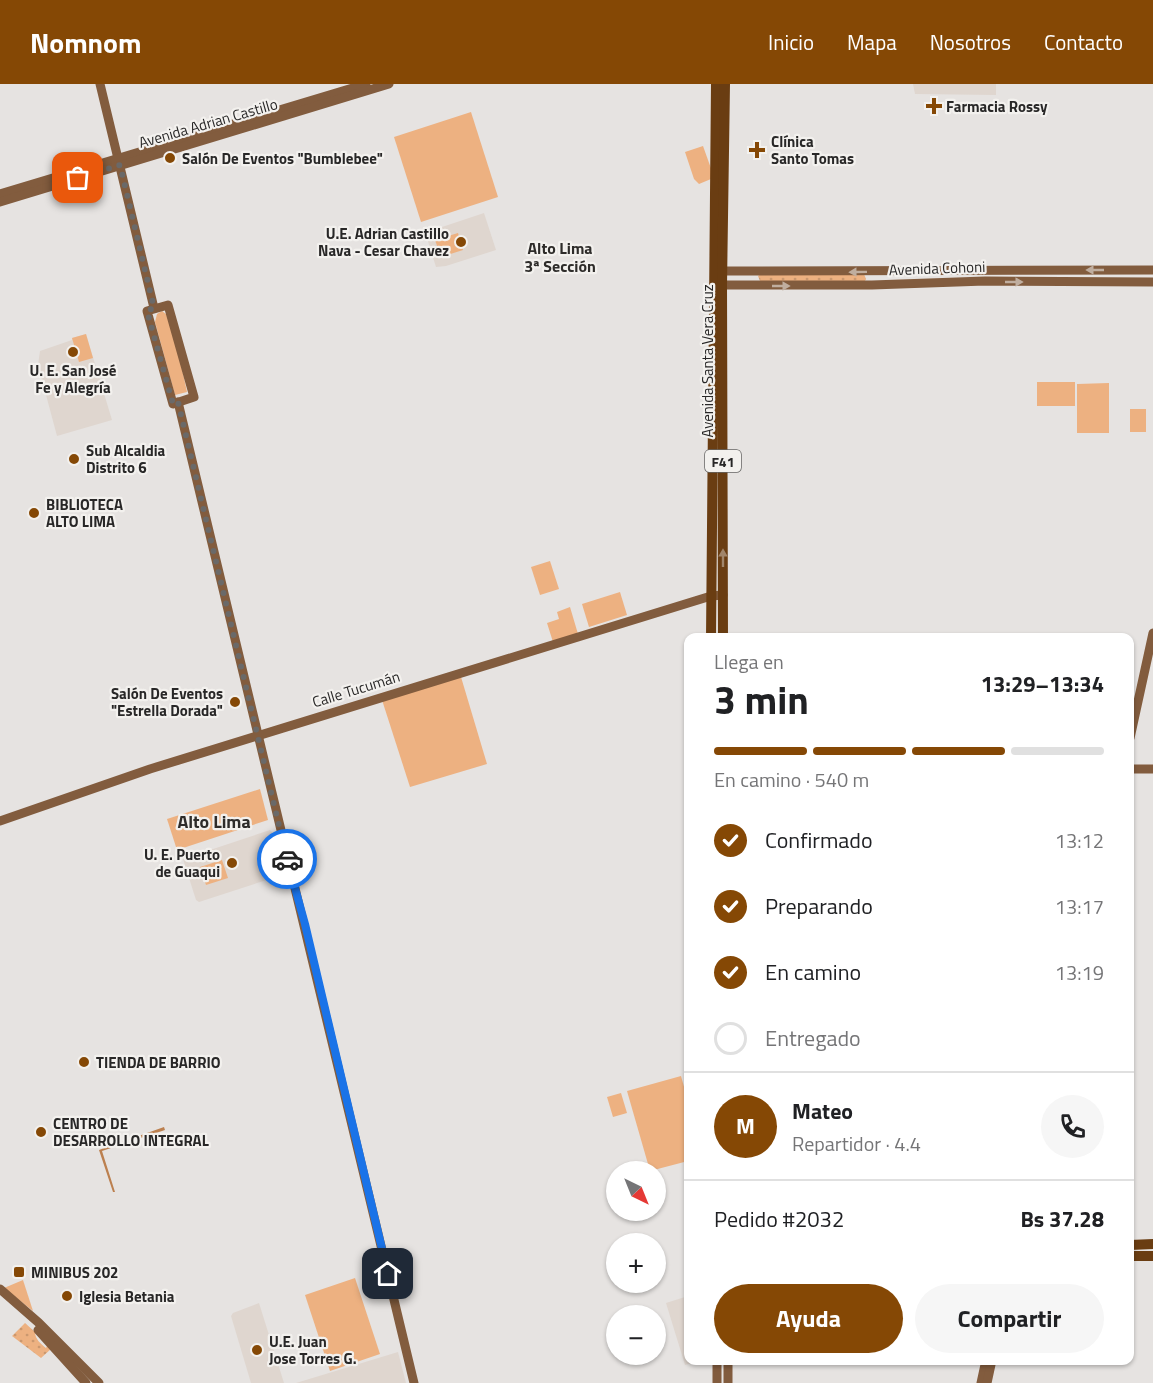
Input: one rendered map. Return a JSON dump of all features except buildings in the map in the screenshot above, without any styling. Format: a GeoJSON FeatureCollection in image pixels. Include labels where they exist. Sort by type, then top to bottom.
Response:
{"type":"FeatureCollection","features":[{"type":"Feature","properties":{"kind":"main road","name":"Avenida Santa Vera Cruz"},"geometry":{"type":"LineString","coordinates":[[711,633],[716,84]]}},
{"type":"Feature","properties":{"kind":"main road","name":"Avenida Santa Vera Cruz"},"geometry":{"type":"LineString","coordinates":[[723,633],[722,271],[725,84]]}},
{"type":"Feature","properties":{"kind":"main road"},"geometry":{"type":"LineString","coordinates":[[1134,1245],[1153,1244]]}},
{"type":"Feature","properties":{"kind":"main road"},"geometry":{"type":"LineString","coordinates":[[1134,1256],[1153,1256]]}},
{"type":"Feature","properties":{"kind":"street"},"geometry":{"type":"LineString","coordinates":[[100,84],[150,310],[258,735],[414,1383]]}},
{"type":"Feature","properties":{"kind":"street","name":"Avenida Adrian Castillo"},"geometry":{"type":"LineString","coordinates":[[0,202],[366,84]]}},
{"type":"Feature","properties":{"kind":"street","name":"Avenida Adrian Castillo"},"geometry":{"type":"LineString","coordinates":[[0,194],[389,84]]}},
{"type":"Feature","properties":{"kind":"street","name":"Avenida Cohoni"},"geometry":{"type":"LineString","coordinates":[[722,271],[1153,270]]}},
{"type":"Feature","properties":{"kind":"street","name":"Avenida Cohoni"},"geometry":{"type":"LineString","coordinates":[[722,285],[869,285],[985,281],[1153,282]]}},
{"type":"Feature","properties":{"kind":"street"},"geometry":{"type":"LineString","coordinates":[[150,310],[168,304],[194,397],[175,403]]}},
{"type":"Feature","properties":{"kind":"street","name":"Calle Tucumán"},"geometry":{"type":"LineString","coordinates":[[0,821],[150,769],[258,735],[711,596],[723,595]]}},
{"type":"Feature","properties":{"kind":"street"},"geometry":{"type":"LineString","coordinates":[[1134,720],[1153,633]]}},
{"type":"Feature","properties":{"kind":"street"},"geometry":{"type":"LineString","coordinates":[[1134,769],[1153,769]]}},
{"type":"Feature","properties":{"kind":"street"},"geometry":{"type":"LineString","coordinates":[[0,1289],[39,1323],[99,1383]]}},
{"type":"Feature","properties":{"kind":"street"},"geometry":{"type":"LineString","coordinates":[[0,1296],[37,1330],[86,1383]]}},
{"type":"Feature","properties":{"kind":"street"},"geometry":{"type":"LineString","coordinates":[[717,1365],[717,1383]]}},
{"type":"Feature","properties":{"kind":"street"},"geometry":{"type":"LineString","coordinates":[[728,1365],[728,1383]]}},
{"type":"Feature","properties":{"kind":"street"},"geometry":{"type":"LineString","coordinates":[[981,1383],[985,1365]]}},
{"type":"Feature","properties":{"kind":"street"},"geometry":{"type":"LineString","coordinates":[[987,1383],[991,1365]]}},
{"type":"Feature","properties":{"kind":"shaded area"},"geometry":{"type":"Polygon","coordinates":[[[913,84],[996,84],[996,95],[915,94],[913,84]]]}},
{"type":"Feature","properties":{"kind":"shaded area"},"geometry":{"type":"Polygon","coordinates":[[[471,112],[498,197],[421,222],[394,137],[471,112]]]}},
{"type":"Feature","properties":{"kind":"shaded area"},"geometry":{"type":"Polygon","coordinates":[[[703,146],[713,174],[711,179],[699,184],[694,179],[685,152],[703,146]]]}},
{"type":"Feature","properties":{"kind":"shaded area","name":"U.E. Adrian Castillo Nava - Cesar Chavez"},"geometry":{"type":"Polygon","coordinates":[[[484,213],[496,250],[436,267],[427,232],[484,213]]]}},
{"type":"Feature","properties":{"kind":"shaded area"},"geometry":{"type":"Polygon","coordinates":[[[458,233],[463,250],[441,257],[435,240],[458,233]]]}},
{"type":"Feature","properties":{"kind":"shaded area"},"geometry":{"type":"Polygon","coordinates":[[[761,274],[864,274],[866,279],[865,281],[760,281],[758,276],[761,274]]]}},
{"type":"Feature","properties":{"kind":"shaded area"},"geometry":{"type":"Polygon","coordinates":[[[162,311],[171,318],[187,392],[175,395],[155,322],[157,314],[162,311]]]}},
{"type":"Feature","properties":{"kind":"shaded area"},"geometry":{"type":"Polygon","coordinates":[[[86,334],[112,420],[57,436],[38,365],[40,351],[86,334]]]}},
{"type":"Feature","properties":{"kind":"shaded area"},"geometry":{"type":"Polygon","coordinates":[[[86,334],[93,358],[79,362],[72,338],[86,334]]]}},
{"type":"Feature","properties":{"kind":"shaded area"},"geometry":{"type":"Polygon","coordinates":[[[1037,382],[1075,382],[1075,406],[1037,406],[1037,382]]]}},
{"type":"Feature","properties":{"kind":"shaded area"},"geometry":{"type":"Polygon","coordinates":[[[1109,383],[1109,433],[1077,433],[1077,384],[1109,383]]]}},
{"type":"Feature","properties":{"kind":"shaded area"},"geometry":{"type":"Polygon","coordinates":[[[1130,409],[1146,409],[1146,432],[1130,432],[1130,409]]]}},
{"type":"Feature","properties":{"kind":"shaded area"},"geometry":{"type":"Polygon","coordinates":[[[550,561],[559,589],[540,595],[531,567],[550,561]]]}},
{"type":"Feature","properties":{"kind":"shaded area"},"geometry":{"type":"Polygon","coordinates":[[[620,592],[627,615],[589,627],[582,604],[620,592]]]}},
{"type":"Feature","properties":{"kind":"shaded area"},"geometry":{"type":"Polygon","coordinates":[[[570,607],[578,634],[553,642],[547,623],[559,619],[557,612],[570,607]]]}},
{"type":"Feature","properties":{"kind":"shaded area"},"geometry":{"type":"Polygon","coordinates":[[[461,677],[487,764],[410,787],[382,700],[461,677]]]}},
{"type":"Feature","properties":{"kind":"shaded area"},"geometry":{"type":"Polygon","coordinates":[[[260,789],[268,820],[177,850],[167,819],[260,789]]]}},
{"type":"Feature","properties":{"kind":"shaded area","name":"U. E. Puerto de Guaqui"},"geometry":{"type":"Polygon","coordinates":[[[270,830],[282,875],[199,902],[196,900],[183,859],[270,830]]]}},
{"type":"Feature","properties":{"kind":"shaded area"},"geometry":{"type":"Polygon","coordinates":[[[222,860],[228,878],[206,885],[200,867],[222,860]]]}},
{"type":"Feature","properties":{"kind":"shaded area"},"geometry":{"type":"Polygon","coordinates":[[[681,1076],[684,1087],[684,1162],[666,1167],[666,1161],[647,1161],[627,1091],[681,1076]]]}},
{"type":"Feature","properties":{"kind":"shaded area"},"geometry":{"type":"Polygon","coordinates":[[[621,1093],[627,1113],[613,1117],[607,1097],[621,1093]]]}},
{"type":"Feature","properties":{"kind":"shaded area"},"geometry":{"type":"Polygon","coordinates":[[[164,1127],[165,1130],[102,1151],[115,1192],[113,1192],[99,1150],[164,1127]]]}},
{"type":"Feature","properties":{"kind":"shaded area"},"geometry":{"type":"Polygon","coordinates":[[[355,1278],[380,1354],[330,1371],[305,1295],[355,1278]]]}},
{"type":"Feature","properties":{"kind":"shaded area"},"geometry":{"type":"Polygon","coordinates":[[[23,1280],[33,1311],[4,1288],[23,1280]]]}},
{"type":"Feature","properties":{"kind":"shaded area"},"geometry":{"type":"Polygon","coordinates":[[[684,1297],[684,1362],[666,1303],[684,1297]]]}},
{"type":"Feature","properties":{"kind":"shaded area","name":"U.E. Juan Jose Torres G."},"geometry":{"type":"Polygon","coordinates":[[[259,1303],[284,1383],[251,1383],[231,1316],[233,1313],[259,1303]]]}},
{"type":"Feature","properties":{"kind":"shaded area"},"geometry":{"type":"Polygon","coordinates":[[[25,1323],[35,1332],[40,1343],[51,1349],[41,1358],[12,1336],[25,1323]]]}},
{"type":"Feature","properties":{"kind":"shaded area","name":"U.E. Juan Jose Torres G."},"geometry":{"type":"Polygon","coordinates":[[[398,1352],[406,1383],[296,1383],[398,1352]]]}},
{"type":"Feature","properties":{"kind":"way so far"},"geometry":{"type":"LineString","coordinates":[[78,178],[120,165],[154,308],[147,311],[173,404],[178,402],[287,859]]}},
{"type":"Feature","properties":{"kind":"place","name":"Farmacia Rossy"},"geometry":{"type":"Point","coordinates":[934,106]}},
{"type":"Feature","properties":{"kind":"place","name":"Clínica Santo Tomas"},"geometry":{"type":"Point","coordinates":[757,150]}},
{"type":"Feature","properties":{"kind":"place","name":"Salón De Eventos \"Bumblebee\""},"geometry":{"type":"Point","coordinates":[170,158]}},
{"type":"Feature","properties":{"kind":"place","name":"U.E. Adrian Castillo Nava - Cesar Chavez"},"geometry":{"type":"Point","coordinates":[461,242]}},
{"type":"Feature","properties":{"kind":"place","name":"U. E. San José Fe y Alegría"},"geometry":{"type":"Point","coordinates":[73,352]}},
{"type":"Feature","properties":{"kind":"place","name":"Sub Alcaldia Distrito 6"},"geometry":{"type":"Point","coordinates":[74,459]}},
{"type":"Feature","properties":{"kind":"place","name":"BIBLIOTECA ALTO LIMA"},"geometry":{"type":"Point","coordinates":[34,513]}},
{"type":"Feature","properties":{"kind":"place","name":"Salón De Eventos \"Estrella Dorada\""},"geometry":{"type":"Point","coordinates":[235,702]}},
{"type":"Feature","properties":{"kind":"place","name":"U. E. Puerto de Guaqui"},"geometry":{"type":"Point","coordinates":[232,863]}},
{"type":"Feature","properties":{"kind":"place","name":"TIENDA DE BARRIO"},"geometry":{"type":"Point","coordinates":[84,1062]}},
{"type":"Feature","properties":{"kind":"place","name":"CENTRO DE DESARROLLO INTEGRAL"},"geometry":{"type":"Point","coordinates":[41,1132]}},
{"type":"Feature","properties":{"kind":"place","name":"MINIBUS 202"},"geometry":{"type":"Point","coordinates":[19,1272]}},
{"type":"Feature","properties":{"kind":"place","name":"Iglesia Betania"},"geometry":{"type":"Point","coordinates":[67,1296]}},
{"type":"Feature","properties":{"kind":"place","name":"U.E. Juan Jose Torres G."},"geometry":{"type":"Point","coordinates":[257,1350]}},
{"type":"Feature","properties":{"kind":"district","name":"Alto Lima 3ª Sección"},"geometry":{"type":"Point","coordinates":[560,257]}},
{"type":"Feature","properties":{"kind":"district","name":"Alto Lima"},"geometry":{"type":"Point","coordinates":[214,821]}},
{"type":"Feature","properties":{"kind":"route"},"geometry":{"type":"LineString","coordinates":[[287,859],[305,924],[388,1274]]}}]}
